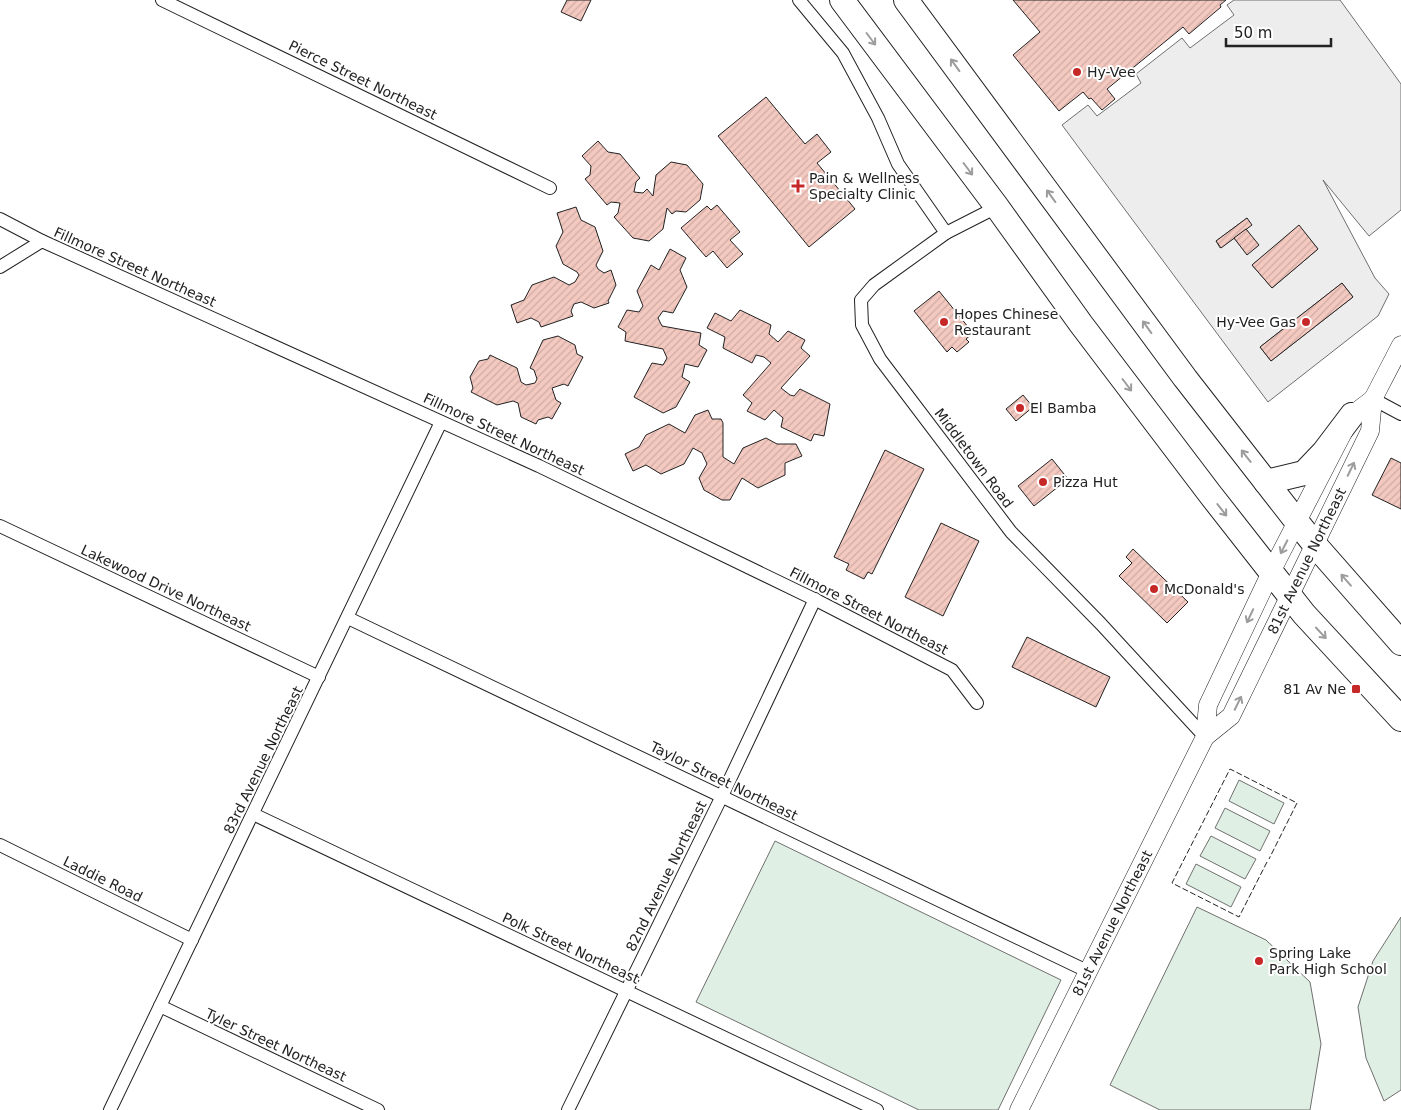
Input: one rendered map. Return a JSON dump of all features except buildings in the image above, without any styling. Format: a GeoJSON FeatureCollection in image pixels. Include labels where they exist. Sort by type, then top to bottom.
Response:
{"type":"FeatureCollection","features":[{"type":"Feature","properties":{"kind":"highway"},"geometry":{"type":"LineString","coordinates":[[842,0],[997,207],[1081,324],[1289,597],[1401,719]]}},
{"type":"Feature","properties":{"kind":"highway"},"geometry":{"type":"LineString","coordinates":[[906,0],[1179,370],[1297,522],[1401,643]]}},
{"type":"Feature","properties":{"kind":"highway"},"geometry":{"type":"LineString","coordinates":[[1266,482],[1304,473],[1324,452],[1352,415]]}},
{"type":"Feature","properties":{"kind":"street","name":"Pierce Street Northeast"},"geometry":{"type":"LineString","coordinates":[[162,0],[550,188]]}},
{"type":"Feature","properties":{"kind":"street"},"geometry":{"type":"LineString","coordinates":[[799,0],[843,53],[878,118],[898,164],[946,233]]}},
{"type":"Feature","properties":{"kind":"street","name":"Middletown Road"},"geometry":{"type":"LineString","coordinates":[[997,207],[946,233],[874,285],[861,300],[862,325],[880,359],[1011,532],[1101,624],[1205,737]]}},
{"type":"Feature","properties":{"kind":"street","name":"Fillmore Street Northeast"},"geometry":{"type":"LineString","coordinates":[[0,219],[42,241],[538,466],[815,599],[952,670],[977,703]]}},
{"type":"Feature","properties":{"kind":"street"},"geometry":{"type":"LineString","coordinates":[[0,267],[42,241]]}},
{"type":"Feature","properties":{"kind":"street","name":"81st Avenue Northeast"},"geometry":{"type":"LineString","coordinates":[[1205,737],[1231,716],[1370,431],[1373,399],[1401,345]]}},
{"type":"Feature","properties":{"kind":"street"},"geometry":{"type":"LineString","coordinates":[[1373,399],[1401,414]]}},
{"type":"Feature","properties":{"kind":"street","name":"81st Avenue Northeast"},"geometry":{"type":"LineString","coordinates":[[1019,1110],[1205,737],[1208,705],[1271,572],[1352,415],[1373,399]]}},
{"type":"Feature","properties":{"kind":"street","name":"83rd Avenue Northeast"},"geometry":{"type":"LineString","coordinates":[[110,1110],[442,422]]}},
{"type":"Feature","properties":{"kind":"street","name":"Lakewood Drive Northeast"},"geometry":{"type":"LineString","coordinates":[[0,526],[319,677]]}},
{"type":"Feature","properties":{"kind":"street","name":"82nd Avenue Northeast"},"geometry":{"type":"LineString","coordinates":[[568,1110],[722,796],[815,599]]}},
{"type":"Feature","properties":{"kind":"street","name":"Taylor Street Northeast"},"geometry":{"type":"LineString","coordinates":[[348,618],[1088,971]]}},
{"type":"Feature","properties":{"kind":"street","name":"Polk Street Northeast"},"geometry":{"type":"LineString","coordinates":[[253,814],[877,1110]]}},
{"type":"Feature","properties":{"kind":"street","name":"Laddie Road"},"geometry":{"type":"LineString","coordinates":[[0,845],[192,940]]}},
{"type":"Feature","properties":{"kind":"street","name":"Tyler Street Northeast"},"geometry":{"type":"LineString","coordinates":[[160,1006],[378,1110]]}},
{"type":"Feature","properties":{"kind":"green space"},"geometry":{"type":"Polygon","coordinates":[[[1239,780],[1284,803],[1274,824],[1229,801],[1239,780]]]}},
{"type":"Feature","properties":{"kind":"green space"},"geometry":{"type":"Polygon","coordinates":[[[1225,808],[1270,831],[1260,851],[1215,828],[1225,808]]]}},
{"type":"Feature","properties":{"kind":"green space"},"geometry":{"type":"Polygon","coordinates":[[[1211,836],[1256,859],[1245,879],[1200,856],[1211,836]]]}},
{"type":"Feature","properties":{"kind":"green space"},"geometry":{"type":"Polygon","coordinates":[[[775,841],[1061,980],[998,1110],[919,1110],[696,1002],[775,841]]]}},
{"type":"Feature","properties":{"kind":"green space"},"geometry":{"type":"Polygon","coordinates":[[[1196,864],[1241,887],[1231,907],[1186,884],[1196,864]]]}},
{"type":"Feature","properties":{"kind":"green space"},"geometry":{"type":"Polygon","coordinates":[[[1197,907],[1266,940],[1310,982],[1321,1044],[1310,1110],[1160,1110],[1110,1085],[1197,907]]]}},
{"type":"Feature","properties":{"kind":"green space"},"geometry":{"type":"Polygon","coordinates":[[[1401,917],[1401,1090],[1384,1101],[1366,1058],[1358,1007],[1373,961],[1401,917]]]}},
{"type":"Feature","properties":{"kind":"shaded area"},"geometry":{"type":"Polygon","coordinates":[[[1234,0],[1340,0],[1401,84],[1401,210],[1369,236],[1323,180],[1375,278],[1389,294],[1378,316],[1268,402],[1062,125],[1088,105],[1097,116],[1141,83],[1136,74],[1182,38],[1190,48],[1234,15],[1227,5],[1234,0]],[[1247,218],[1216,241],[1220,248],[1234,238],[1247,254],[1258,246],[1246,229],[1247,218]],[[1299,226],[1252,265],[1272,288],[1318,249],[1299,226]],[[1342,283],[1260,347],[1271,361],[1353,297],[1342,283]]]}},
{"type":"Feature","properties":{"kind":"fence"},"geometry":{"type":"LineString","coordinates":[[1267,862],[1239,917],[1172,883],[1230,769],[1297,803],[1269,859]]}},
{"type":"Feature","properties":{"kind":"place","name":"Hy-Vee"},"geometry":{"type":"Point","coordinates":[1077,72]}},
{"type":"Feature","properties":{"kind":"place","name":"Pain & Wellness Specialty Clinic"},"geometry":{"type":"Point","coordinates":[798,186]}},
{"type":"Feature","properties":{"kind":"place","name":"Hopes Chinese Restaurant"},"geometry":{"type":"Point","coordinates":[944,322]}},
{"type":"Feature","properties":{"kind":"place","name":"Hy-Vee Gas"},"geometry":{"type":"Point","coordinates":[1306,322]}},
{"type":"Feature","properties":{"kind":"place","name":"El Bamba"},"geometry":{"type":"Point","coordinates":[1020,408]}},
{"type":"Feature","properties":{"kind":"place","name":"Pizza Hut"},"geometry":{"type":"Point","coordinates":[1043,482]}},
{"type":"Feature","properties":{"kind":"place","name":"McDonald's"},"geometry":{"type":"Point","coordinates":[1154,589]}},
{"type":"Feature","properties":{"kind":"place","name":"81 Av Ne"},"geometry":{"type":"Point","coordinates":[1356,689]}},
{"type":"Feature","properties":{"kind":"place","name":"Spring Lake Park High School"},"geometry":{"type":"Point","coordinates":[1259,961]}}]}
